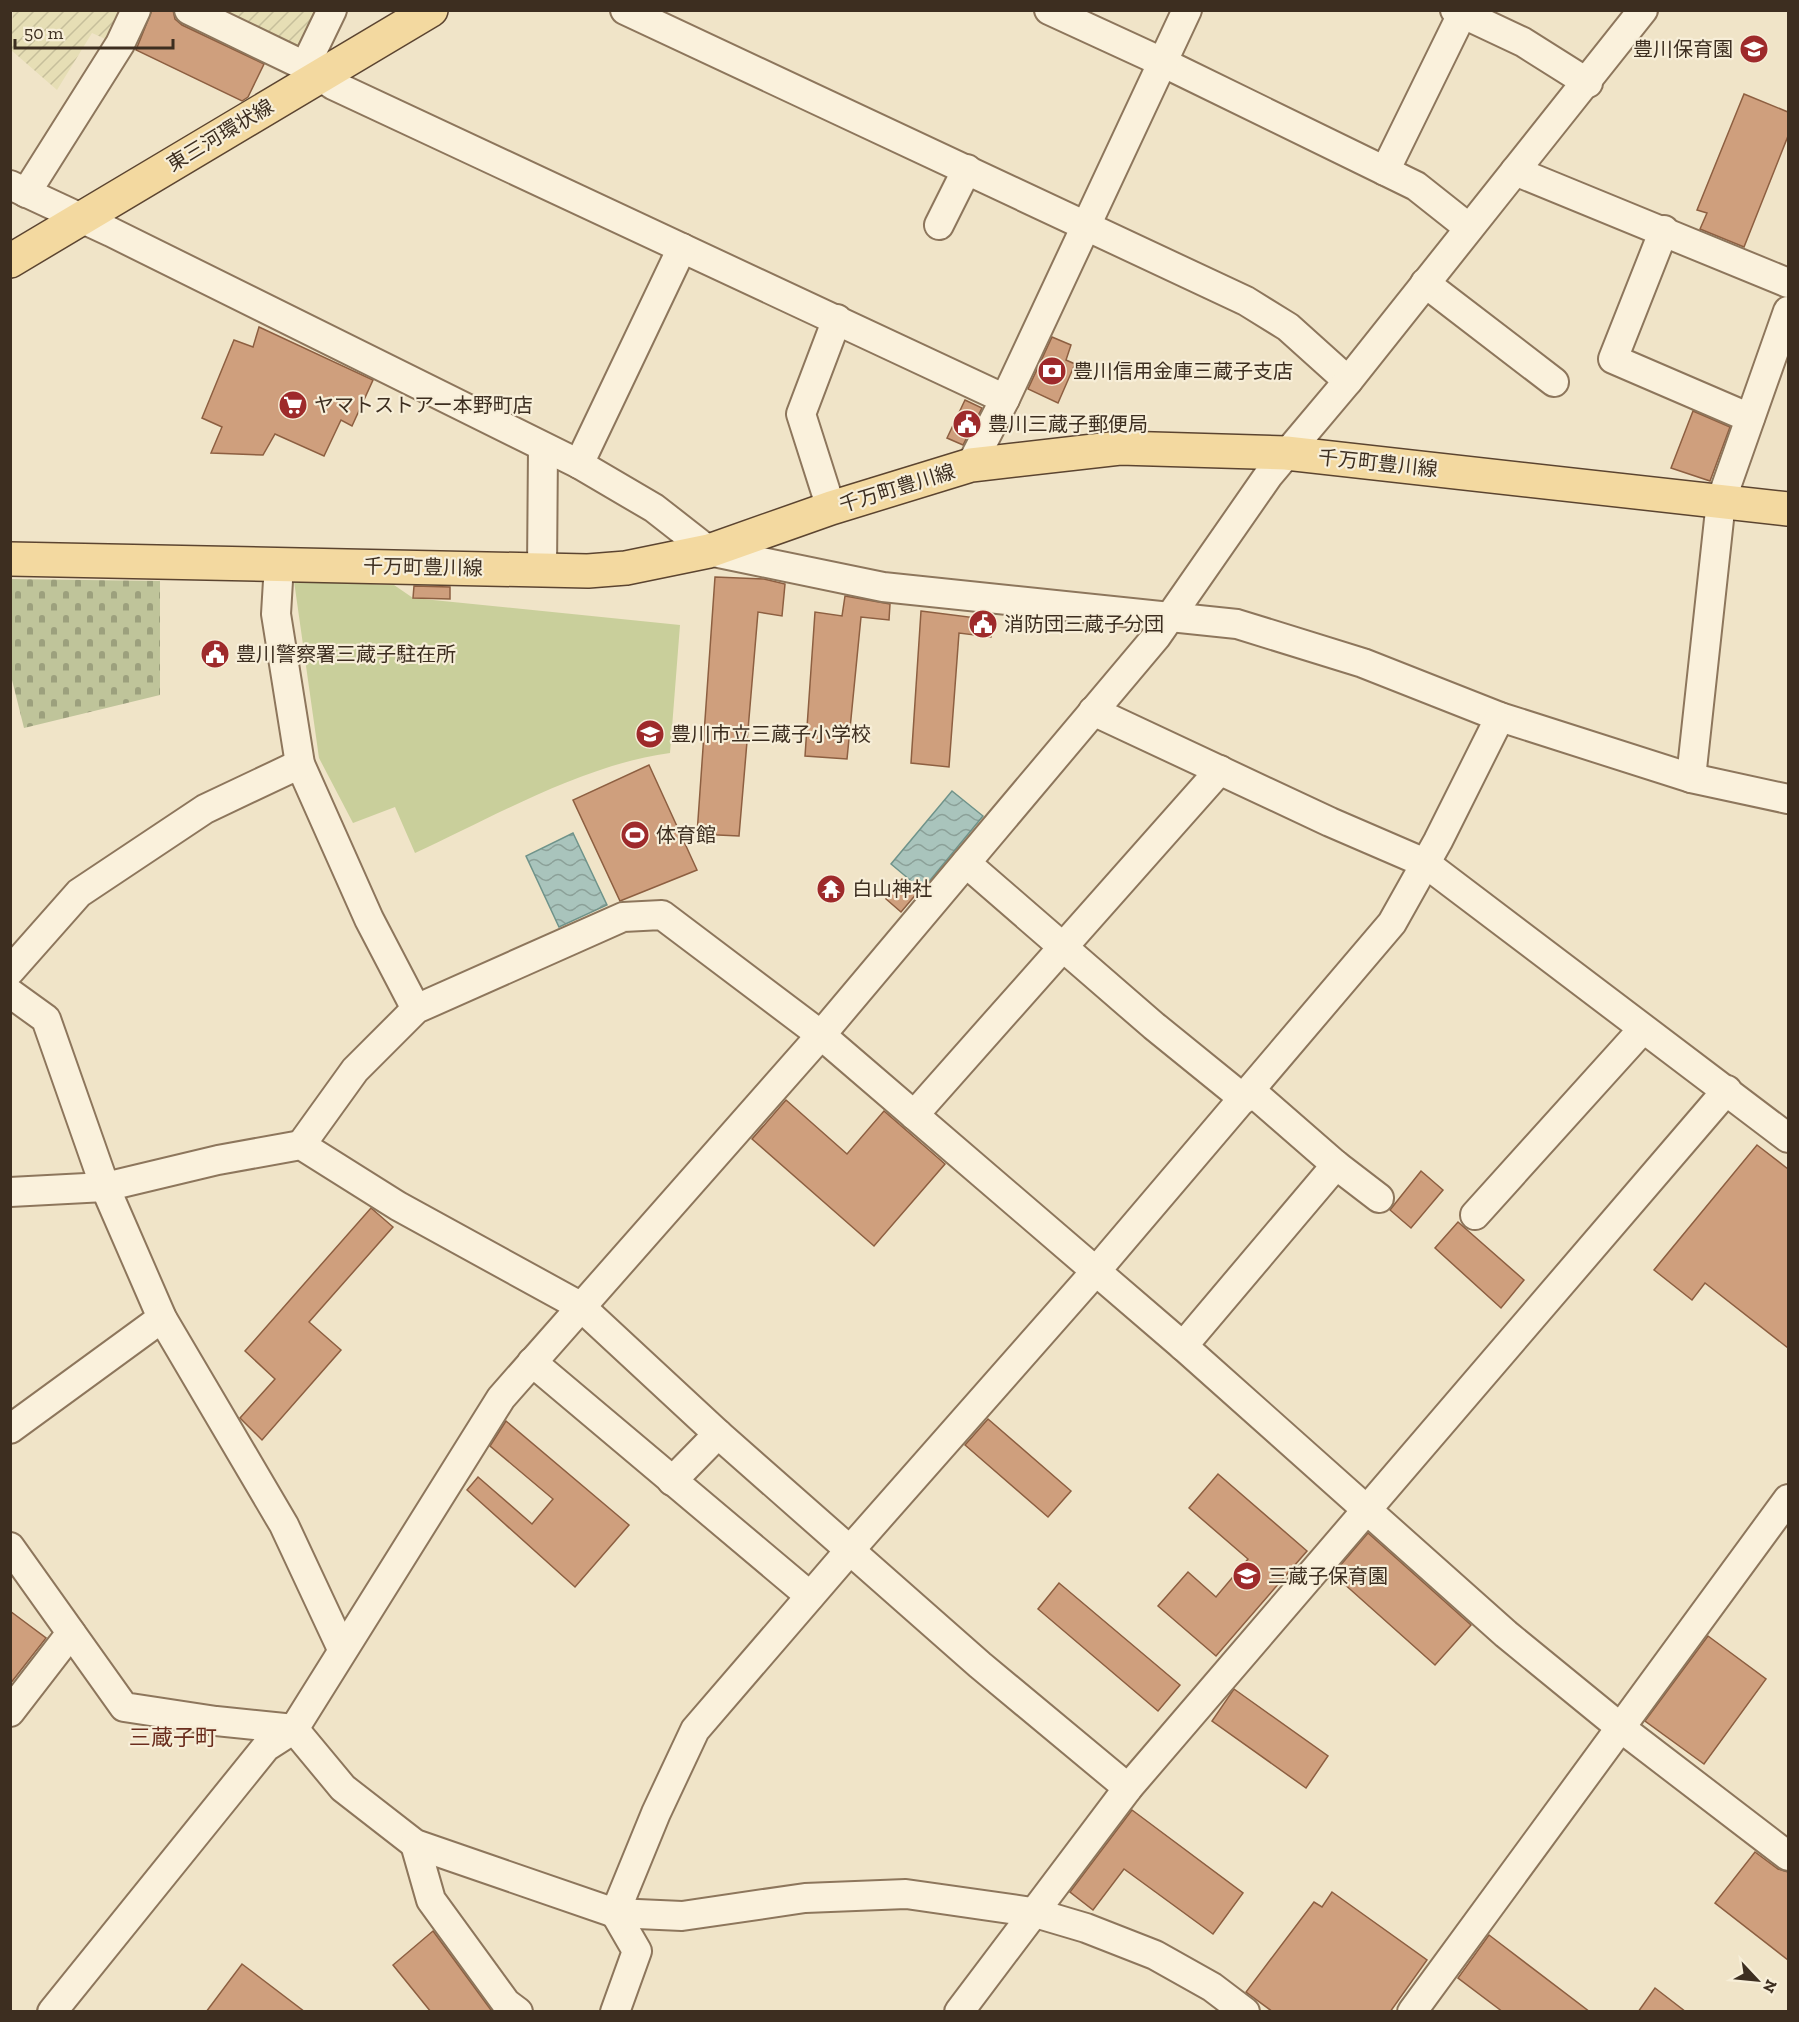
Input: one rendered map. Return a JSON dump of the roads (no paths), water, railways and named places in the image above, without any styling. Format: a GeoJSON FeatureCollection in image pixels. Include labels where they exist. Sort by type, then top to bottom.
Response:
{"type":"FeatureCollection","features":[{"type":"Feature","properties":{"kind":"main road","name":"東三河環状線"},"geometry":{"type":"LineString","coordinates":[[10,261],[83,219],[313,70],[430,10]]}},
{"type":"Feature","properties":{"kind":"main road","name":"千万町豊川線"},"geometry":{"type":"LineString","coordinates":[[10,559],[588,571],[626,568],[709,551],[831,508],[971,465],[1120,448],[1286,453],[1788,509]]}},
{"type":"Feature","properties":{"kind":"street"},"geometry":{"type":"LineString","coordinates":[[136,10],[120,44],[18,189],[579,464],[654,508],[709,551],[883,587],[1237,624],[1363,663],[1500,717],[1691,778],[1788,799]]}},
{"type":"Feature","properties":{"kind":"street"},"geometry":{"type":"LineString","coordinates":[[189,10],[313,70],[333,85],[1005,399]]}},
{"type":"Feature","properties":{"kind":"street"},"geometry":{"type":"LineString","coordinates":[[313,70],[332,10]]}},
{"type":"Feature","properties":{"kind":"street"},"geometry":{"type":"LineString","coordinates":[[625,10],[1246,301],[1288,327],[1348,381]]}},
{"type":"Feature","properties":{"kind":"street"},"geometry":{"type":"LineString","coordinates":[[1049,10],[1162,62],[1416,186],[1468,228]]}},
{"type":"Feature","properties":{"kind":"street"},"geometry":{"type":"LineString","coordinates":[[971,465],[1005,399],[1186,10]]}},
{"type":"Feature","properties":{"kind":"street"},"geometry":{"type":"LineString","coordinates":[[52,2012],[266,1747],[294,1729],[501,1398],[821,1035],[1156,637],[1286,453],[1348,381],[1644,10]]}},
{"type":"Feature","properties":{"kind":"street"},"geometry":{"type":"LineString","coordinates":[[1385,171],[1458,12],[1523,42],[1588,83]]}},
{"type":"Feature","properties":{"kind":"street"},"geometry":{"type":"LineString","coordinates":[[939,225],[967,169]]}},
{"type":"Feature","properties":{"kind":"street"},"geometry":{"type":"LineString","coordinates":[[1515,171],[1664,230],[1788,284]]}},
{"type":"Feature","properties":{"kind":"street"},"geometry":{"type":"LineString","coordinates":[[1664,230],[1613,359],[1750,417]]}},
{"type":"Feature","properties":{"kind":"street"},"geometry":{"type":"LineString","coordinates":[[579,464],[682,248]]}},
{"type":"Feature","properties":{"kind":"street"},"geometry":{"type":"LineString","coordinates":[[1425,283],[1554,382]]}},
{"type":"Feature","properties":{"kind":"street"},"geometry":{"type":"LineString","coordinates":[[1691,778],[1721,501],[1788,311]]}},
{"type":"Feature","properties":{"kind":"street"},"geometry":{"type":"LineString","coordinates":[[831,508],[801,414],[837,320]]}},
{"type":"Feature","properties":{"kind":"street"},"geometry":{"type":"LineString","coordinates":[[542,570],[543,448]]}},
{"type":"Feature","properties":{"kind":"street"},"geometry":{"type":"LineString","coordinates":[[279,564],[276,614],[300,764],[369,919],[416,1009]]}},
{"type":"Feature","properties":{"kind":"street"},"geometry":{"type":"LineString","coordinates":[[1093,711],[1425,863],[1642,1030],[1728,1090],[1788,1138]]}},
{"type":"Feature","properties":{"kind":"street"},"geometry":{"type":"LineString","coordinates":[[615,1913],[656,1813],[695,1730],[1096,1271],[1392,923],[1500,717]]}},
{"type":"Feature","properties":{"kind":"street"},"geometry":{"type":"LineString","coordinates":[[10,971],[79,893],[205,809],[300,764]]}},
{"type":"Feature","properties":{"kind":"street"},"geometry":{"type":"LineString","coordinates":[[914,1115],[1220,770]]}},
{"type":"Feature","properties":{"kind":"street"},"geometry":{"type":"LineString","coordinates":[[966,863],[1063,947],[1378,1198]]}},
{"type":"Feature","properties":{"kind":"street"},"geometry":{"type":"LineString","coordinates":[[301,1145],[355,1070],[416,1009],[623,916],[662,915],[821,1035],[1183,1346],[1506,1634],[1622,1728],[1788,1856]]}},
{"type":"Feature","properties":{"kind":"street"},"geometry":{"type":"LineString","coordinates":[[10,993],[46,1019],[105,1187],[162,1318],[285,1525],[342,1649]]}},
{"type":"Feature","properties":{"kind":"street"},"geometry":{"type":"LineString","coordinates":[[1475,1215],[1642,1030]]}},
{"type":"Feature","properties":{"kind":"street"},"geometry":{"type":"LineString","coordinates":[[959,2012],[1032,1912],[1128,1788],[1728,1090]]}},
{"type":"Feature","properties":{"kind":"street"},"geometry":{"type":"LineString","coordinates":[[10,1192],[105,1187],[218,1160],[301,1145],[398,1206],[580,1306],[718,1434],[980,1665],[1128,1788]]}},
{"type":"Feature","properties":{"kind":"street"},"geometry":{"type":"LineString","coordinates":[[1183,1346],[1336,1165]]}},
{"type":"Feature","properties":{"kind":"street"},"geometry":{"type":"LineString","coordinates":[[10,1429],[162,1318]]}},
{"type":"Feature","properties":{"kind":"street"},"geometry":{"type":"LineString","coordinates":[[532,1362],[810,1596]]}},
{"type":"Feature","properties":{"kind":"street"},"geometry":{"type":"LineString","coordinates":[[672,1481],[718,1434]]}},
{"type":"Feature","properties":{"kind":"street"},"geometry":{"type":"LineString","coordinates":[[1412,2012],[1788,1499]]}},
{"type":"Feature","properties":{"kind":"street"},"geometry":{"type":"LineString","coordinates":[[10,1547],[124,1707],[216,1721],[294,1729],[343,1788],[415,1844],[615,1913],[682,1916],[805,1898],[906,1893],[1032,1912],[1086,1928],[1155,1955],[1212,1987],[1245,2012]]}},
{"type":"Feature","properties":{"kind":"street"},"geometry":{"type":"LineString","coordinates":[[10,1712],[70,1632]]}},
{"type":"Feature","properties":{"kind":"street"},"geometry":{"type":"LineString","coordinates":[[415,1844],[431,1900],[507,2009]]}},
{"type":"Feature","properties":{"kind":"street"},"geometry":{"type":"LineString","coordinates":[[615,1913],[637,1951],[615,2012]]}},
{"type":"Feature","properties":{"kind":"water"},"geometry":{"type":"Polygon","coordinates":[[[952,791],[983,816],[922,890],[891,864],[952,791]]]}},
{"type":"Feature","properties":{"kind":"water"},"geometry":{"type":"Polygon","coordinates":[[[573,833],[607,905],[559,927],[526,856],[573,833]]]}},
{"type":"Feature","properties":{"kind":"place","name":"豊川保育園"},"geometry":{"type":"Point","coordinates":[1754,49]}},
{"type":"Feature","properties":{"kind":"place","name":"豊川信用金庫三蔵子支店"},"geometry":{"type":"Point","coordinates":[1052,371]}},
{"type":"Feature","properties":{"kind":"place","name":"ヤマトストアー本野町店"},"geometry":{"type":"Point","coordinates":[293,405]}},
{"type":"Feature","properties":{"kind":"place","name":"豊川三蔵子郵便局"},"geometry":{"type":"Point","coordinates":[967,424]}},
{"type":"Feature","properties":{"kind":"place","name":"消防団三蔵子分団"},"geometry":{"type":"Point","coordinates":[983,624]}},
{"type":"Feature","properties":{"kind":"place","name":"豊川警察署三蔵子駐在所"},"geometry":{"type":"Point","coordinates":[215,654]}},
{"type":"Feature","properties":{"kind":"place","name":"豊川市立三蔵子小学校"},"geometry":{"type":"Point","coordinates":[650,734]}},
{"type":"Feature","properties":{"kind":"place","name":"体育館"},"geometry":{"type":"Point","coordinates":[635,835]}},
{"type":"Feature","properties":{"kind":"place","name":"白山神社"},"geometry":{"type":"Point","coordinates":[831,889]}},
{"type":"Feature","properties":{"kind":"place","name":"三蔵子保育園"},"geometry":{"type":"Point","coordinates":[1247,1576]}},
{"type":"Feature","properties":{"kind":"district","name":"三蔵子町"},"geometry":{"type":"Point","coordinates":[173,1737]}}]}
